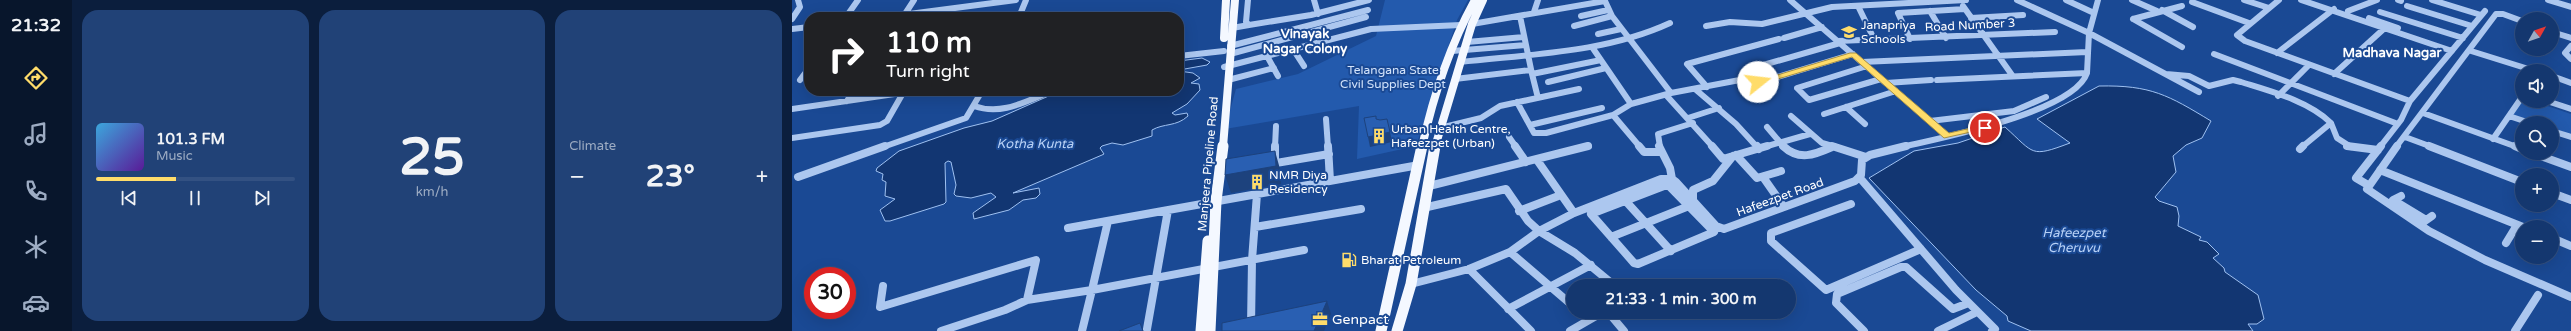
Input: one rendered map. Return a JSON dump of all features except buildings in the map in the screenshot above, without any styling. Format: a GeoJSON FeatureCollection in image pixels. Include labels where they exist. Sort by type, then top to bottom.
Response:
{"type":"FeatureCollection","features":[{"type":"Feature","properties":{"kind":"main road","name":"Manjeera Pipeline Road"},"geometry":{"type":"LineString","coordinates":[[1226,0],[1232,28],[1228,50]]}},
{"type":"Feature","properties":{"kind":"main road","name":"Manjeera Pipeline Road"},"geometry":{"type":"LineString","coordinates":[[1210,331],[1210,268],[1213,202],[1227,67],[1229,12],[1234,0]]}},
{"type":"Feature","properties":{"kind":"main road"},"geometry":{"type":"LineString","coordinates":[[1397,331],[1411,284],[1423,208],[1440,128],[1479,1]]}},
{"type":"Feature","properties":{"kind":"main road"},"geometry":{"type":"LineString","coordinates":[[1381,331],[1419,165],[1430,109],[1461,25],[1479,1]]}},
{"type":"Feature","properties":{"kind":"main road","name":"Manjeera Pipeline Road"},"geometry":{"type":"LineString","coordinates":[[1213,202],[1223,172],[1228,80],[1227,67]]}},
{"type":"Feature","properties":{"kind":"main road","name":"Manjeera Pipeline Road"},"geometry":{"type":"LineString","coordinates":[[1201,331],[1210,268]]}},
{"type":"Feature","properties":{"kind":"street"},"geometry":{"type":"LineString","coordinates":[[792,19],[798,13],[799,1],[806,0]]}},
{"type":"Feature","properties":{"kind":"street"},"geometry":{"type":"LineString","coordinates":[[850,12],[858,0]]}},
{"type":"Feature","properties":{"kind":"street"},"geometry":{"type":"LineString","coordinates":[[906,12],[914,0]]}},
{"type":"Feature","properties":{"kind":"street"},"geometry":{"type":"LineString","coordinates":[[932,12],[1016,0]]}},
{"type":"Feature","properties":{"kind":"street"},"geometry":{"type":"LineString","coordinates":[[1021,12],[1026,0]]}},
{"type":"Feature","properties":{"kind":"street"},"geometry":{"type":"LineString","coordinates":[[1248,0],[1246,22],[1250,25]]}},
{"type":"Feature","properties":{"kind":"street"},"geometry":{"type":"LineString","coordinates":[[1314,0],[1318,14]]}},
{"type":"Feature","properties":{"kind":"street"},"geometry":{"type":"LineString","coordinates":[[1232,28],[1318,14],[1369,0]]}},
{"type":"Feature","properties":{"kind":"street"},"geometry":{"type":"LineString","coordinates":[[1534,12],[1538,0]]}},
{"type":"Feature","properties":{"kind":"street"},"geometry":{"type":"LineString","coordinates":[[1790,0],[1947,136]]}},
{"type":"Feature","properties":{"kind":"street"},"geometry":{"type":"LineString","coordinates":[[1958,0],[2012,75]]}},
{"type":"Feature","properties":{"kind":"street"},"geometry":{"type":"LineString","coordinates":[[1706,26],[1730,22],[1755,25],[1805,13],[1858,6],[1966,0]]}},
{"type":"Feature","properties":{"kind":"street"},"geometry":{"type":"LineString","coordinates":[[2017,0],[2089,33],[2199,92]]}},
{"type":"Feature","properties":{"kind":"street"},"geometry":{"type":"LineString","coordinates":[[2066,0],[2094,14]]}},
{"type":"Feature","properties":{"kind":"street"},"geometry":{"type":"LineString","coordinates":[[1995,330],[1966,304],[1860,178],[1862,160],[1866,157],[2031,114],[2066,94],[2085,79],[2087,73],[2089,33],[2098,0]]}},
{"type":"Feature","properties":{"kind":"street"},"geometry":{"type":"LineString","coordinates":[[2132,0],[2160,11],[2193,27]]}},
{"type":"Feature","properties":{"kind":"street"},"geometry":{"type":"LineString","coordinates":[[2244,0],[2269,8]]}},
{"type":"Feature","properties":{"kind":"street"},"geometry":{"type":"LineString","coordinates":[[2279,0],[2248,23],[2237,35],[2245,41],[2410,102]]}},
{"type":"Feature","properties":{"kind":"street"},"geometry":{"type":"LineString","coordinates":[[2301,0],[2334,9],[2453,49]]}},
{"type":"Feature","properties":{"kind":"street"},"geometry":{"type":"LineString","coordinates":[[2314,0],[2334,9],[2348,11],[2386,26]]}},
{"type":"Feature","properties":{"kind":"street"},"geometry":{"type":"LineString","coordinates":[[2348,11],[2377,0]]}},
{"type":"Feature","properties":{"kind":"street"},"geometry":{"type":"LineString","coordinates":[[2432,0],[2482,14],[2492,21]]}},
{"type":"Feature","properties":{"kind":"street"},"geometry":{"type":"LineString","coordinates":[[2548,0],[2571,7]]}},
{"type":"Feature","properties":{"kind":"street"},"geometry":{"type":"LineString","coordinates":[[1472,24],[1520,16],[1534,12],[1601,1],[1605,2],[1612,16],[1668,94],[1723,159],[1810,134]]}},
{"type":"Feature","properties":{"kind":"street"},"geometry":{"type":"LineString","coordinates":[[2192,2],[2248,23]]}},
{"type":"Feature","properties":{"kind":"street"},"geometry":{"type":"LineString","coordinates":[[1858,6],[1875,41]]}},
{"type":"Feature","properties":{"kind":"street"},"geometry":{"type":"LineString","coordinates":[[2182,6],[2132,19],[2182,47]]}},
{"type":"Feature","properties":{"kind":"street"},"geometry":{"type":"LineString","coordinates":[[2407,6],[2472,26]]}},
{"type":"Feature","properties":{"kind":"street"},"geometry":{"type":"LineString","coordinates":[[1910,39],[1898,13],[1965,9]]}},
{"type":"Feature","properties":{"kind":"street"},"geometry":{"type":"LineString","coordinates":[[2277,53],[2334,9]]}},
{"type":"Feature","properties":{"kind":"street"},"geometry":{"type":"LineString","coordinates":[[1228,50],[1368,10]]}},
{"type":"Feature","properties":{"kind":"street"},"geometry":{"type":"LineString","coordinates":[[1581,16],[1608,10]]}},
{"type":"Feature","properties":{"kind":"street"},"geometry":{"type":"LineString","coordinates":[[1930,11],[1946,38]]}},
{"type":"Feature","properties":{"kind":"street"},"geometry":{"type":"LineString","coordinates":[[2380,12],[2463,38]]}},
{"type":"Feature","properties":{"kind":"street"},"geometry":{"type":"LineString","coordinates":[[2368,185],[2356,178],[2391,134],[2410,102],[2482,14]]}},
{"type":"Feature","properties":{"kind":"street"},"geometry":{"type":"LineString","coordinates":[[2515,19],[2498,14],[2368,185],[2367,190],[2418,225],[2485,260],[2571,297]]}},
{"type":"Feature","properties":{"kind":"street"},"geometry":{"type":"LineString","coordinates":[[1971,18],[2023,15]]}},
{"type":"Feature","properties":{"kind":"street"},"geometry":{"type":"LineString","coordinates":[[1520,16],[1538,98]]}},
{"type":"Feature","properties":{"kind":"street"},"geometry":{"type":"LineString","coordinates":[[1574,26],[1612,16]]}},
{"type":"Feature","properties":{"kind":"street"},"geometry":{"type":"LineString","coordinates":[[1184,55],[1228,50],[1301,34],[1366,17]]}},
{"type":"Feature","properties":{"kind":"street"},"geometry":{"type":"LineString","coordinates":[[1460,62],[1529,56],[1592,47],[1644,35],[1670,23]]}},
{"type":"Feature","properties":{"kind":"street"},"geometry":{"type":"LineString","coordinates":[[1227,67],[1371,28],[1461,25]]}},
{"type":"Feature","properties":{"kind":"street"},"geometry":{"type":"LineString","coordinates":[[2334,74],[2386,26]]}},
{"type":"Feature","properties":{"kind":"street"},"geometry":{"type":"LineString","coordinates":[[1706,87],[1687,64],[1822,27]]}},
{"type":"Feature","properties":{"kind":"street"},"geometry":{"type":"LineString","coordinates":[[792,29],[804,28]]}},
{"type":"Feature","properties":{"kind":"street"},"geometry":{"type":"LineString","coordinates":[[1598,34],[1621,29]]}},
{"type":"Feature","properties":{"kind":"street","name":"Road Number 3"},"geometry":{"type":"LineString","coordinates":[[1746,70],[1839,42],[2055,32]]}},
{"type":"Feature","properties":{"kind":"street"},"geometry":{"type":"LineString","coordinates":[[1301,34],[1309,45]]}},
{"type":"Feature","properties":{"kind":"street"},"geometry":{"type":"LineString","coordinates":[[2559,34],[2571,38]]}},
{"type":"Feature","properties":{"kind":"street"},"geometry":{"type":"LineString","coordinates":[[1452,51],[1465,46],[1524,37]]}},
{"type":"Feature","properties":{"kind":"street"},"geometry":{"type":"LineString","coordinates":[[1465,46],[1526,45]]}},
{"type":"Feature","properties":{"kind":"street"},"geometry":{"type":"LineString","coordinates":[[2571,46],[2565,53],[2571,59]]}},
{"type":"Feature","properties":{"kind":"street"},"geometry":{"type":"LineString","coordinates":[[1592,47],[1631,104]]}},
{"type":"Feature","properties":{"kind":"street"},"geometry":{"type":"LineString","coordinates":[[1293,49],[1304,66]]}},
{"type":"Feature","properties":{"kind":"street"},"geometry":{"type":"LineString","coordinates":[[2471,51],[2515,65]]}},
{"type":"Feature","properties":{"kind":"street"},"geometry":{"type":"LineString","coordinates":[[2087,52],[1997,55],[1865,64],[1797,88],[1809,100],[1884,81],[2087,73]]}},
{"type":"Feature","properties":{"kind":"street"},"geometry":{"type":"LineString","coordinates":[[1517,102],[1534,133],[1546,133],[1613,115],[1631,104],[1668,94],[1745,79],[1756,82],[1853,54]]}},
{"type":"Feature","properties":{"kind":"street"},"geometry":{"type":"LineString","coordinates":[[2214,54],[2398,124]]}},
{"type":"Feature","properties":{"kind":"street"},"geometry":{"type":"LineString","coordinates":[[1267,56],[1278,76]]}},
{"type":"Feature","properties":{"kind":"street"},"geometry":{"type":"LineString","coordinates":[[1455,78],[1532,72],[1601,60]]}},
{"type":"Feature","properties":{"kind":"street"},"geometry":{"type":"LineString","coordinates":[[2278,96],[2309,65]]}},
{"type":"Feature","properties":{"kind":"street"},"geometry":{"type":"LineString","coordinates":[[1228,80],[1274,68]]}},
{"type":"Feature","properties":{"kind":"street"},"geometry":{"type":"LineString","coordinates":[[1548,82],[1606,68]]}},
{"type":"Feature","properties":{"kind":"street"},"geometry":{"type":"LineString","coordinates":[[2166,74],[2189,76],[2209,86],[2233,80],[2241,82],[2316,112],[2331,122],[2337,138],[2344,144],[2378,150]]}},
{"type":"Feature","properties":{"kind":"street"},"geometry":{"type":"LineString","coordinates":[[804,75],[800,80],[804,80]]}},
{"type":"Feature","properties":{"kind":"street"},"geometry":{"type":"LineString","coordinates":[[2559,78],[2571,82]]}},
{"type":"Feature","properties":{"kind":"street"},"geometry":{"type":"LineString","coordinates":[[1756,82],[1769,97]]}},
{"type":"Feature","properties":{"kind":"street"},"geometry":{"type":"LineString","coordinates":[[1440,128],[1481,118],[1500,106],[1579,89]]}},
{"type":"Feature","properties":{"kind":"street"},"geometry":{"type":"LineString","coordinates":[[1695,89],[1719,108],[1759,149]]}},
{"type":"Feature","properties":{"kind":"street"},"geometry":{"type":"LineString","coordinates":[[1824,114],[1896,91]]}},
{"type":"Feature","properties":{"kind":"street"},"geometry":{"type":"LineString","coordinates":[[847,101],[850,96]]}},
{"type":"Feature","properties":{"kind":"street"},"geometry":{"type":"LineString","coordinates":[[792,109],[882,96]]}},
{"type":"Feature","properties":{"kind":"street"},"geometry":{"type":"LineString","coordinates":[[792,138],[880,125],[887,121],[901,96]]}},
{"type":"Feature","properties":{"kind":"street"},"geometry":{"type":"LineString","coordinates":[[798,177],[966,118],[979,96]]}},
{"type":"Feature","properties":{"kind":"street"},"geometry":{"type":"LineString","coordinates":[[974,106],[982,110],[1002,111],[1040,96]]}},
{"type":"Feature","properties":{"kind":"street"},"geometry":{"type":"LineString","coordinates":[[1930,121],[2014,111],[2046,97]]}},
{"type":"Feature","properties":{"kind":"street"},"geometry":{"type":"LineString","coordinates":[[2559,105],[2571,109]]}},
{"type":"Feature","properties":{"kind":"street"},"geometry":{"type":"LineString","coordinates":[[1846,107],[1865,124]]}},
{"type":"Feature","properties":{"kind":"street"},"geometry":{"type":"LineString","coordinates":[[2493,139],[2515,107]]}},
{"type":"Feature","properties":{"kind":"street"},"geometry":{"type":"LineString","coordinates":[[1530,125],[1602,108]]}},
{"type":"Feature","properties":{"kind":"street"},"geometry":{"type":"LineString","coordinates":[[1411,284],[1469,269],[1510,252],[1539,231],[1574,213],[1672,179],[1673,171],[1661,152],[1658,134],[1719,108]]}},
{"type":"Feature","properties":{"kind":"street"},"geometry":{"type":"LineString","coordinates":[[2423,113],[2515,147]]}},
{"type":"Feature","properties":{"kind":"street"},"geometry":{"type":"LineString","coordinates":[[1613,115],[1644,152],[1661,152]]}},
{"type":"Feature","properties":{"kind":"street"},"geometry":{"type":"LineString","coordinates":[[1791,116],[1810,134],[1832,147],[1866,157]]}},
{"type":"Feature","properties":{"kind":"street"},"geometry":{"type":"LineString","coordinates":[[2509,116],[2515,118]]}},
{"type":"Feature","properties":{"kind":"street"},"geometry":{"type":"LineString","coordinates":[[1326,119],[1330,181]]}},
{"type":"Feature","properties":{"kind":"street"},"geometry":{"type":"LineString","coordinates":[[2300,149],[2331,122]]}},
{"type":"Feature","properties":{"kind":"street"},"geometry":{"type":"LineString","coordinates":[[1275,163],[1276,126]]}},
{"type":"Feature","properties":{"kind":"street"},"geometry":{"type":"LineString","coordinates":[[1767,127],[1790,154],[1795,156],[1807,156],[1832,147]]}},
{"type":"Feature","properties":{"kind":"street"},"geometry":{"type":"LineString","coordinates":[[2559,133],[2571,137]]}},
{"type":"Feature","properties":{"kind":"street"},"geometry":{"type":"LineString","coordinates":[[2391,134],[2515,179]]}},
{"type":"Feature","properties":{"kind":"street"},"geometry":{"type":"LineString","coordinates":[[1509,137],[1526,162]]}},
{"type":"Feature","properties":{"kind":"street"},"geometry":{"type":"LineString","coordinates":[[1428,186],[1589,146]]}},
{"type":"Feature","properties":{"kind":"street"},"geometry":{"type":"LineString","coordinates":[[1259,166],[1328,154]]}},
{"type":"Feature","properties":{"kind":"street"},"geometry":{"type":"LineString","coordinates":[[1735,155],[1753,176],[1763,177],[1781,171]]}},
{"type":"Feature","properties":{"kind":"street"},"geometry":{"type":"LineString","coordinates":[[1691,203],[1693,190],[1713,181],[1735,155]]}},
{"type":"Feature","properties":{"kind":"street"},"geometry":{"type":"LineString","coordinates":[[1537,160],[1574,213]]}},
{"type":"Feature","properties":{"kind":"street"},"geometry":{"type":"LineString","coordinates":[[2552,160],[2571,167]]}},
{"type":"Feature","properties":{"kind":"street"},"geometry":{"type":"LineString","coordinates":[[1068,228],[1419,165]]}},
{"type":"Feature","properties":{"kind":"street"},"geometry":{"type":"LineString","coordinates":[[2380,170],[2515,224]]}},
{"type":"Feature","properties":{"kind":"street"},"geometry":{"type":"LineString","coordinates":[[1763,177],[1784,207]]}},
{"type":"Feature","properties":{"kind":"street","name":"Hafeezpet Road"},"geometry":{"type":"LineString","coordinates":[[1672,179],[1691,203],[1716,226],[1724,229],[1860,178]]}},
{"type":"Feature","properties":{"kind":"street"},"geometry":{"type":"LineString","coordinates":[[1623,197],[1591,214],[1636,264],[1671,251],[1714,232],[1691,203],[1669,186],[1661,183]]}},
{"type":"Feature","properties":{"kind":"street"},"geometry":{"type":"LineString","coordinates":[[1423,208],[1503,188],[1508,190],[1519,210],[1539,231],[1591,265],[1608,279]]}},
{"type":"Feature","properties":{"kind":"street"},"geometry":{"type":"LineString","coordinates":[[1251,326],[1252,260],[1257,194]]}},
{"type":"Feature","properties":{"kind":"street"},"geometry":{"type":"LineString","coordinates":[[1519,210],[1561,195]]}},
{"type":"Feature","properties":{"kind":"street"},"geometry":{"type":"LineString","coordinates":[[2401,196],[2393,200],[2426,220]]}},
{"type":"Feature","properties":{"kind":"street"},"geometry":{"type":"LineString","coordinates":[[2559,196],[2571,200]]}},
{"type":"Feature","properties":{"kind":"street"},"geometry":{"type":"LineString","coordinates":[[1623,197],[1671,251]]}},
{"type":"Feature","properties":{"kind":"street"},"geometry":{"type":"LineString","coordinates":[[1611,237],[1691,203]]}},
{"type":"Feature","properties":{"kind":"street"},"geometry":{"type":"LineString","coordinates":[[1851,204],[1771,233],[1771,241],[1826,290],[1921,249]]}},
{"type":"Feature","properties":{"kind":"street"},"geometry":{"type":"LineString","coordinates":[[1255,227],[1361,209]]}},
{"type":"Feature","properties":{"kind":"street"},"geometry":{"type":"LineString","coordinates":[[1147,329],[1168,210]]}},
{"type":"Feature","properties":{"kind":"street"},"geometry":{"type":"LineString","coordinates":[[2418,225],[2432,216]]}},
{"type":"Feature","properties":{"kind":"street"},"geometry":{"type":"LineString","coordinates":[[1082,331],[1108,221]]}},
{"type":"Feature","properties":{"kind":"street"},"geometry":{"type":"LineString","coordinates":[[2506,243],[2515,232]]}},
{"type":"Feature","properties":{"kind":"street"},"geometry":{"type":"LineString","coordinates":[[2559,241],[2571,246]]}},
{"type":"Feature","properties":{"kind":"street"},"geometry":{"type":"LineString","coordinates":[[941,331],[950,330],[1005,310],[1027,300],[1155,279],[1304,250]]}},
{"type":"Feature","properties":{"kind":"street"},"geometry":{"type":"LineString","coordinates":[[1510,252],[1566,300]]}},
{"type":"Feature","properties":{"kind":"street"},"geometry":{"type":"LineString","coordinates":[[883,286],[880,307],[1036,260],[1027,300]]}},
{"type":"Feature","properties":{"kind":"street"},"geometry":{"type":"LineString","coordinates":[[1508,309],[1591,265]]}},
{"type":"Feature","properties":{"kind":"street"},"geometry":{"type":"LineString","coordinates":[[1864,331],[1836,302],[1837,294],[1901,267],[1906,267],[1953,309],[1966,304]]}},
{"type":"Feature","properties":{"kind":"street"},"geometry":{"type":"LineString","coordinates":[[1469,269],[1531,331]]}},
{"type":"Feature","properties":{"kind":"street"},"geometry":{"type":"LineString","coordinates":[[2515,331],[2538,295]]}},
{"type":"Feature","properties":{"kind":"street"},"geometry":{"type":"LineString","coordinates":[[1938,331],[1975,313]]}},
{"type":"Feature","properties":{"kind":"street"},"geometry":{"type":"LineString","coordinates":[[1570,331],[1590,319]]}},
{"type":"Feature","properties":{"kind":"street"},"geometry":{"type":"LineString","coordinates":[[1614,319],[1624,331]]}},
{"type":"Feature","properties":{"kind":"green space","name":"Telangana State Civil Supplies Dept"},"geometry":{"type":"Polygon","coordinates":[[[1385,0],[1468,0],[1457,20],[1416,146],[1357,159],[1359,106],[1225,129],[1236,89],[1298,74],[1376,36],[1385,0]]]}},
{"type":"Feature","properties":{"kind":"green space"},"geometry":{"type":"Polygon","coordinates":[[[2517,108],[2553,108],[2571,114],[2571,136],[2559,132],[2559,116],[2515,116],[2515,117],[2511,116],[2517,108]]]}},
{"type":"Feature","properties":{"kind":"water"},"geometry":{"type":"Polygon","coordinates":[[[1202,58],[1210,62],[1207,65],[1184,69],[1184,60],[1202,58]]]}},
{"type":"Feature","properties":{"kind":"water","name":"Kotha Kunta"},"geometry":{"type":"Polygon","coordinates":[[[1184,72],[1193,73],[1200,78],[1191,83],[1199,84],[1200,90],[1187,104],[1172,113],[1175,115],[1187,113],[1188,116],[1184,119],[1179,122],[1161,126],[1152,130],[1152,136],[1123,145],[1112,143],[1102,146],[1100,148],[1104,154],[1013,193],[1039,188],[1040,194],[1036,198],[1023,200],[1009,210],[974,219],[973,213],[996,197],[991,193],[971,198],[956,196],[954,194],[956,185],[951,162],[948,161],[945,163],[946,202],[944,204],[890,221],[885,221],[880,210],[895,199],[885,196],[886,182],[882,180],[883,174],[876,171],[877,168],[899,151],[964,128],[992,121],[1049,96],[1184,96],[1184,72]]]}},
{"type":"Feature","properties":{"kind":"water","name":"Hafeezpet Cheruvu"},"geometry":{"type":"Polygon","coordinates":[[[2099,86],[2132,87],[2158,93],[2183,104],[2211,121],[2202,138],[2186,145],[2173,156],[2176,172],[2155,197],[2159,201],[2177,207],[2179,216],[2178,226],[2201,237],[2199,240],[2207,242],[2219,254],[2213,258],[2224,268],[2225,272],[2258,295],[2264,319],[2257,324],[2248,324],[2253,331],[2031,331],[2008,321],[2007,316],[1976,290],[1869,178],[1914,151],[1958,143],[2005,127],[2028,148],[2034,151],[2047,151],[2070,143],[2037,119],[2099,86]]]}},
{"type":"Feature","properties":{"kind":"place","name":"Janapriya Schools"},"geometry":{"type":"Point","coordinates":[1849,32]}},
{"type":"Feature","properties":{"kind":"place","name":"Urban Health Centre, Hafeezpet (Urban)"},"geometry":{"type":"Point","coordinates":[1379,136]}},
{"type":"Feature","properties":{"kind":"place","name":"NMR Diya Residency"},"geometry":{"type":"Point","coordinates":[1257,182]}},
{"type":"Feature","properties":{"kind":"place","name":"Bharat Petroleum"},"geometry":{"type":"Point","coordinates":[1349,260]}},
{"type":"Feature","properties":{"kind":"place","name":"Genpact"},"geometry":{"type":"Point","coordinates":[1320,319]}},
{"type":"Feature","properties":{"kind":"district","name":"Vinayak Nagar Colony"},"geometry":{"type":"Point","coordinates":[1305,40]}},
{"type":"Feature","properties":{"kind":"district","name":"Madhava Nagar"},"geometry":{"type":"Point","coordinates":[2392,52]}},
{"type":"Feature","properties":{"kind":"route"},"geometry":{"type":"LineString","coordinates":[[1758,82],[1853,54],[1947,136],[1985,128]]}}]}
